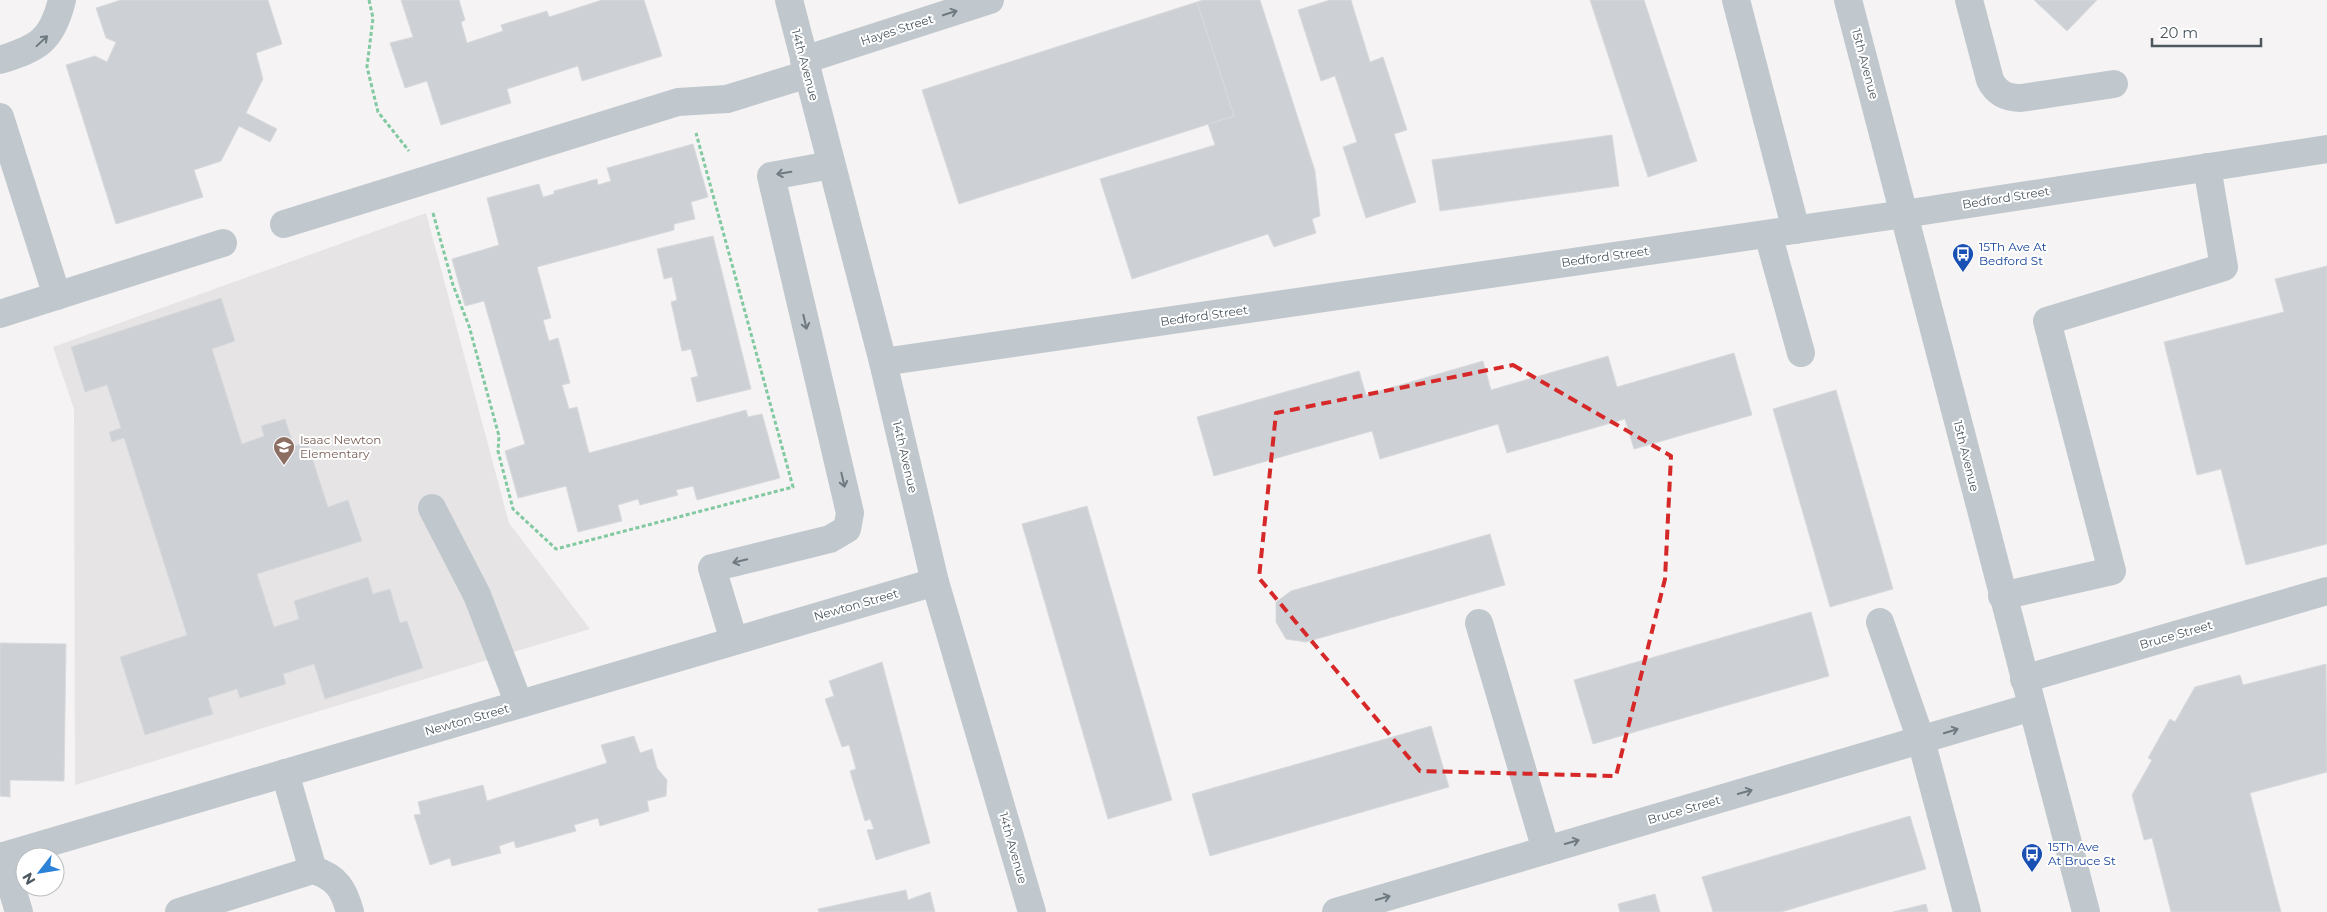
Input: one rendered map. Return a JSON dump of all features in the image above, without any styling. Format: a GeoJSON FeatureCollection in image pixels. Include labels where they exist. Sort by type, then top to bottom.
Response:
{"type":"FeatureCollection","features":[{"type":"Feature","properties":{"kind":"street"},"geometry":{"type":"LineString","coordinates":[[0,60],[38,45],[49,34],[59,13],[62,0]]}},
{"type":"Feature","properties":{"kind":"street","name":"14th Avenue"},"geometry":{"type":"LineString","coordinates":[[788,0],[883,362],[935,582],[1032,912]]}},
{"type":"Feature","properties":{"kind":"street","name":"Hayes Street"},"geometry":{"type":"LineString","coordinates":[[284,224],[678,102],[727,99],[806,67],[990,0]]}},
{"type":"Feature","properties":{"kind":"street"},"geometry":{"type":"LineString","coordinates":[[1736,0],[1796,230]]}},
{"type":"Feature","properties":{"kind":"street","name":"15th Avenue"},"geometry":{"type":"LineString","coordinates":[[1848,0],[2086,912]]}},
{"type":"Feature","properties":{"kind":"street"},"geometry":{"type":"LineString","coordinates":[[1969,0],[1990,80],[1997,92],[2009,97],[2021,98],[2114,84]]}},
{"type":"Feature","properties":{"kind":"street"},"geometry":{"type":"LineString","coordinates":[[0,117],[57,296]]}},
{"type":"Feature","properties":{"kind":"street","name":"Bedford Street"},"geometry":{"type":"LineString","coordinates":[[883,362],[1796,230],[2327,149]]}},
{"type":"Feature","properties":{"kind":"street"},"geometry":{"type":"LineString","coordinates":[[734,641],[712,568],[830,539],[847,529],[850,513],[771,176],[832,165]]}},
{"type":"Feature","properties":{"kind":"street"},"geometry":{"type":"LineString","coordinates":[[2002,596],[2112,570],[2048,321],[2224,267],[2207,167]]}},
{"type":"Feature","properties":{"kind":"street"},"geometry":{"type":"LineString","coordinates":[[1768,234],[1801,354]]}},
{"type":"Feature","properties":{"kind":"street"},"geometry":{"type":"LineString","coordinates":[[0,314],[223,243]]}},
{"type":"Feature","properties":{"kind":"street"},"geometry":{"type":"LineString","coordinates":[[432,508],[477,595],[519,704]]}},
{"type":"Feature","properties":{"kind":"street","name":"Newton Street"},"geometry":{"type":"LineString","coordinates":[[1,856],[935,582]]}},
{"type":"Feature","properties":{"kind":"street","name":"Bruce Street"},"geometry":{"type":"LineString","coordinates":[[2024,680],[2327,591]]}},
{"type":"Feature","properties":{"kind":"street"},"geometry":{"type":"LineString","coordinates":[[1880,622],[1921,740],[1967,912]]}},
{"type":"Feature","properties":{"kind":"street"},"geometry":{"type":"LineString","coordinates":[[1479,623],[1546,850]]}},
{"type":"Feature","properties":{"kind":"street","name":"Bruce Street"},"geometry":{"type":"LineString","coordinates":[[1336,912],[2032,707]]}},
{"type":"Feature","properties":{"kind":"street"},"geometry":{"type":"LineString","coordinates":[[285,773],[313,870]]}},
{"type":"Feature","properties":{"kind":"street"},"geometry":{"type":"LineString","coordinates":[[1,856],[20,912]]}},
{"type":"Feature","properties":{"kind":"street"},"geometry":{"type":"LineString","coordinates":[[178,912],[313,870],[326,874],[344,890],[350,912]]}},
{"type":"Feature","properties":{"kind":"path"},"geometry":{"type":"LineString","coordinates":[[369,0],[372,18],[367,67],[378,112],[409,151],[424,181],[453,285],[469,326],[492,408],[499,436],[498,450],[514,509],[556,549],[793,487],[687,102]]}},
{"type":"Feature","properties":{"kind":"highlighted area"},"geometry":{"type":"Polygon","coordinates":[[[1513,365],[1671,456],[1665,579],[1616,776],[1420,771],[1259,578],[1276,413],[1513,365]]]}},
{"type":"Feature","properties":{"kind":"shaded area","name":"Isaac Newton Elementary"},"geometry":{"type":"Polygon","coordinates":[[[426,213],[509,523],[590,629],[75,785],[74,409],[53,347],[426,213]]]}},
{"type":"Feature","properties":{"kind":"building"},"geometry":{"type":"Polygon","coordinates":[[[121,0],[268,0],[282,44],[256,53],[263,79],[246,113],[277,129],[270,142],[239,126],[221,161],[194,170],[203,197],[116,224],[66,65],[95,56],[107,62],[116,42],[106,38],[96,8],[121,0]]]}},
{"type":"Feature","properties":{"kind":"building"},"geometry":{"type":"Polygon","coordinates":[[[401,0],[459,0],[465,20],[461,22],[467,43],[503,31],[501,25],[547,11],[549,17],[602,0],[644,0],[662,56],[582,81],[578,66],[507,89],[511,103],[441,125],[427,81],[405,88],[390,43],[413,37],[401,0]]]}},
{"type":"Feature","properties":{"kind":"building"},"geometry":{"type":"Polygon","coordinates":[[[1203,0],[1260,0],[1315,171],[1320,216],[1312,219],[1316,233],[1274,247],[1268,234],[1132,279],[1100,179],[1215,145],[1208,124],[1234,116],[1197,2],[1203,0]]]}},
{"type":"Feature","properties":{"kind":"building"},"geometry":{"type":"Polygon","coordinates":[[[1330,0],[1351,0],[1370,62],[1383,57],[1407,130],[1394,134],[1416,202],[1366,218],[1343,147],[1357,142],[1335,76],[1321,81],[1298,10],[1330,0]]]}},
{"type":"Feature","properties":{"kind":"building"},"geometry":{"type":"Polygon","coordinates":[[[1590,0],[1644,0],[1697,161],[1648,177],[1590,0]]]}},
{"type":"Feature","properties":{"kind":"building"},"geometry":{"type":"Polygon","coordinates":[[[2034,0],[2097,0],[2067,31],[2034,0]]]}},
{"type":"Feature","properties":{"kind":"building"},"geometry":{"type":"Polygon","coordinates":[[[1197,2],[1234,116],[959,204],[922,90],[1197,2]]]}},
{"type":"Feature","properties":{"kind":"building"},"geometry":{"type":"Polygon","coordinates":[[[1612,135],[1619,186],[1440,211],[1432,160],[1612,135]]]}},
{"type":"Feature","properties":{"kind":"building"},"geometry":{"type":"Polygon","coordinates":[[[693,144],[708,197],[691,202],[695,219],[674,224],[674,230],[537,267],[551,318],[543,320],[549,341],[558,338],[570,383],[562,385],[569,409],[577,407],[589,453],[746,410],[748,417],[762,414],[780,478],[697,500],[693,486],[676,490],[678,495],[640,505],[638,499],[618,505],[622,521],[578,532],[566,486],[518,498],[505,451],[525,444],[484,301],[465,306],[452,259],[499,245],[487,198],[539,184],[543,197],[554,194],[554,191],[597,179],[598,185],[611,181],[607,168],[693,144]]]}},
{"type":"Feature","properties":{"kind":"building"},"geometry":{"type":"Polygon","coordinates":[[[713,236],[751,389],[697,402],[691,378],[698,376],[691,349],[682,351],[671,302],[677,300],[672,277],[664,279],[657,249],[713,236]]]}},
{"type":"Feature","properties":{"kind":"building"},"geometry":{"type":"Polygon","coordinates":[[[2327,266],[2327,544],[2246,565],[2221,469],[2197,475],[2164,342],[2284,312],[2275,279],[2327,266]]]}},
{"type":"Feature","properties":{"kind":"building"},"geometry":{"type":"Polygon","coordinates":[[[221,298],[235,341],[212,349],[242,444],[264,436],[261,426],[285,419],[294,446],[307,442],[328,507],[348,500],[362,541],[257,574],[274,627],[299,619],[294,601],[368,577],[373,594],[390,589],[400,623],[407,621],[423,668],[325,699],[314,664],[283,674],[286,684],[240,698],[237,689],[208,698],[213,714],[145,735],[120,657],[187,635],[124,438],[112,442],[109,432],[121,428],[107,385],[85,392],[71,347],[221,298]]]}},
{"type":"Feature","properties":{"kind":"building"},"geometry":{"type":"Polygon","coordinates":[[[1734,353],[1752,415],[1634,449],[1625,419],[1507,453],[1498,424],[1380,459],[1372,431],[1214,476],[1197,417],[1359,371],[1366,395],[1483,361],[1491,390],[1608,356],[1617,387],[1734,353]]]}},
{"type":"Feature","properties":{"kind":"building"},"geometry":{"type":"Polygon","coordinates":[[[1836,390],[1893,589],[1830,607],[1773,409],[1836,390]]]}},
{"type":"Feature","properties":{"kind":"building"},"geometry":{"type":"Polygon","coordinates":[[[1087,506],[1172,800],[1108,819],[1022,524],[1087,506]]]}},
{"type":"Feature","properties":{"kind":"building"},"geometry":{"type":"Polygon","coordinates":[[[1490,534],[1505,585],[1306,642],[1286,639],[1276,622],[1276,602],[1291,591],[1490,534]]]}},
{"type":"Feature","properties":{"kind":"building"},"geometry":{"type":"Polygon","coordinates":[[[1811,612],[1829,676],[1593,744],[1574,680],[1811,612]]]}},
{"type":"Feature","properties":{"kind":"building"},"geometry":{"type":"Polygon","coordinates":[[[0,643],[66,644],[64,781],[10,780],[10,797],[0,796],[0,643]]]}},
{"type":"Feature","properties":{"kind":"building"},"geometry":{"type":"Polygon","coordinates":[[[882,662],[930,843],[876,860],[867,830],[874,829],[870,819],[865,821],[850,771],[856,769],[849,745],[842,747],[825,699],[834,696],[829,681],[882,662]]]}},
{"type":"Feature","properties":{"kind":"building"},"geometry":{"type":"Polygon","coordinates":[[[2326,664],[2327,772],[2250,793],[2281,912],[2171,912],[2152,838],[2144,840],[2132,795],[2152,760],[2148,758],[2170,719],[2175,722],[2195,687],[2240,675],[2243,685],[2326,664]]]}},
{"type":"Feature","properties":{"kind":"building"},"geometry":{"type":"Polygon","coordinates":[[[1431,726],[1449,787],[1210,856],[1192,794],[1431,726]]]}},
{"type":"Feature","properties":{"kind":"building"},"geometry":{"type":"Polygon","coordinates":[[[634,736],[640,753],[652,749],[657,768],[667,780],[666,796],[647,801],[649,811],[600,826],[598,818],[574,825],[576,831],[516,848],[514,841],[499,846],[501,853],[452,866],[450,858],[430,865],[414,815],[421,814],[418,802],[483,785],[487,801],[607,763],[601,745],[634,736]]]}},
{"type":"Feature","properties":{"kind":"building"},"geometry":{"type":"Polygon","coordinates":[[[1910,816],[1926,869],[1781,912],[1713,912],[1702,877],[1910,816]]]}},
{"type":"Feature","properties":{"kind":"building"},"geometry":{"type":"Polygon","coordinates":[[[906,890],[908,900],[930,892],[935,912],[819,912],[818,909],[906,890]]]}},
{"type":"Feature","properties":{"kind":"building"},"geometry":{"type":"Polygon","coordinates":[[[1655,894],[1660,912],[1620,912],[1618,904],[1655,894]]]}},
{"type":"Feature","properties":{"kind":"building"},"geometry":{"type":"Polygon","coordinates":[[[1926,904],[1928,912],[1893,912],[1926,904]]]}},
{"type":"Feature","properties":{"kind":"place","name":"15Th Ave At Bedford St"},"geometry":{"type":"Point","coordinates":[1963,273]}},
{"type":"Feature","properties":{"kind":"place","name":"Isaac Newton Elementary"},"geometry":{"type":"Point","coordinates":[284,466]}},
{"type":"Feature","properties":{"kind":"place","name":"15Th Ave At Bruce St"},"geometry":{"type":"Point","coordinates":[2032,873]}}]}
